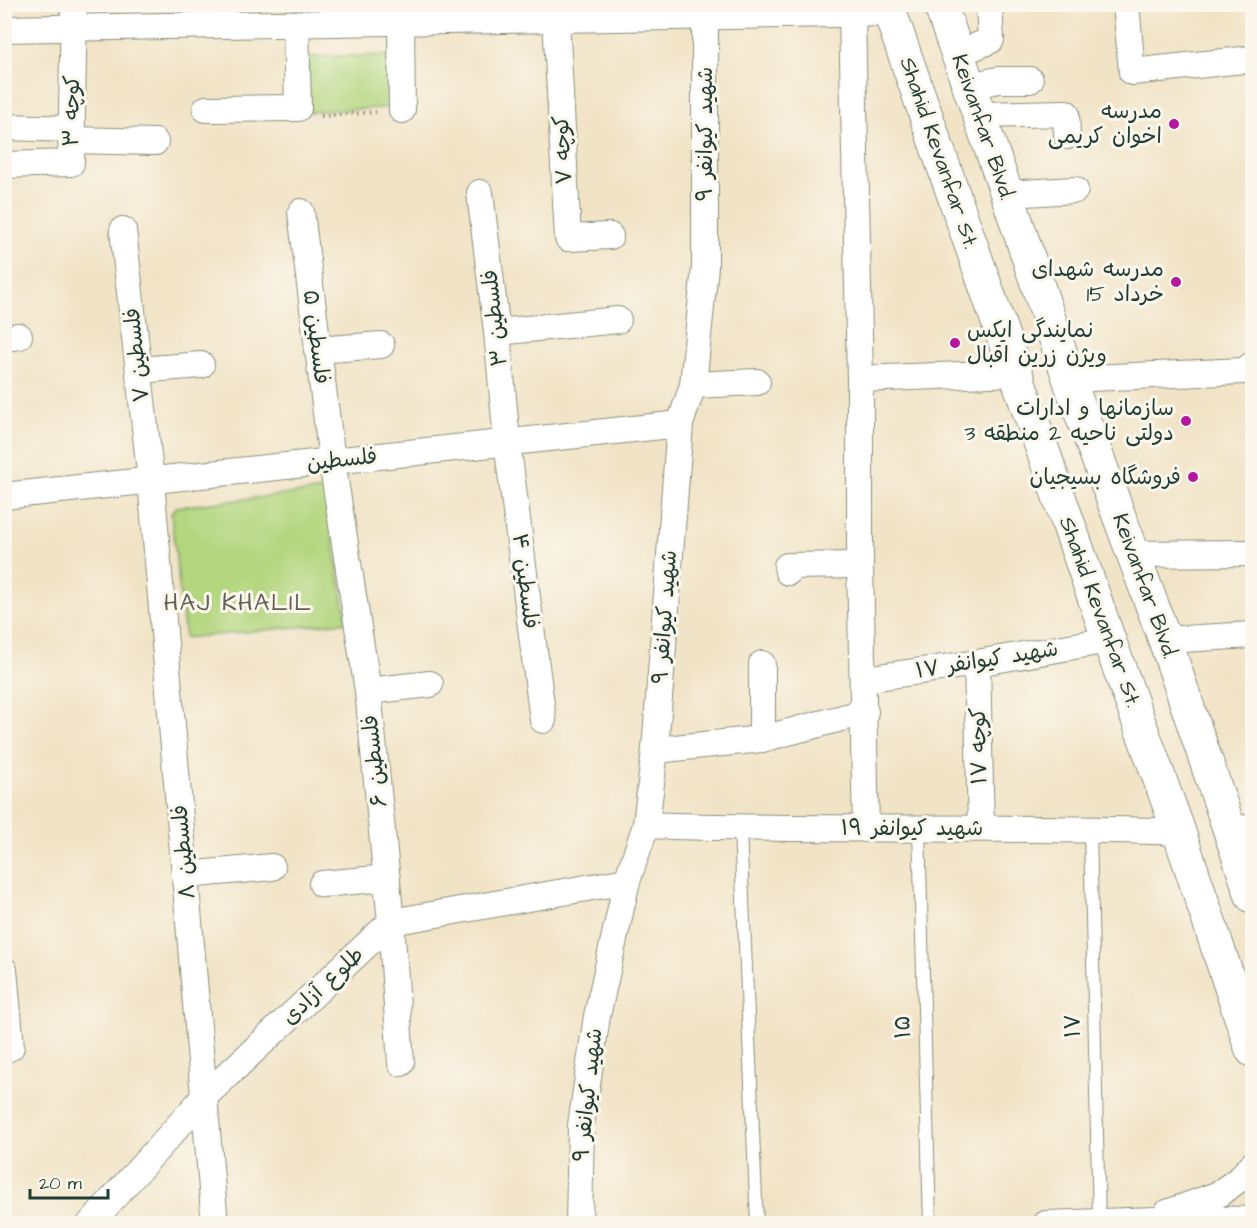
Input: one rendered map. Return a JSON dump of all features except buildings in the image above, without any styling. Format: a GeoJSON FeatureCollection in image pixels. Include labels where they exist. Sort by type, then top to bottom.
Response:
{"type":"FeatureCollection","features":[{"type":"Feature","properties":{"kind":"main road","name":"Keivanfar Blvd."},"geometry":{"type":"LineString","coordinates":[[940,4],[1069,379],[1165,640],[1241,829],[1252,896]]}},
{"type":"Feature","properties":{"kind":"main road","name":"Shahid Kevanfar St."},"geometry":{"type":"LineString","coordinates":[[888,9],[1109,640],[1179,832],[1252,1050]]}},
{"type":"Feature","properties":{"kind":"street"},"geometry":{"type":"LineString","coordinates":[[958,54],[991,40],[989,4]]}},
{"type":"Feature","properties":{"kind":"street"},"geometry":{"type":"LineString","coordinates":[[1126,4],[1132,72],[1252,59]]}},
{"type":"Feature","properties":{"kind":"street"},"geometry":{"type":"LineString","coordinates":[[4,29],[74,16],[241,14],[296,24],[359,14],[401,22],[523,12],[556,19],[705,10],[852,14],[888,9]]}},
{"type":"Feature","properties":{"kind":"street","name":"شهید کیوانفر ۹"},"geometry":{"type":"LineString","coordinates":[[579,1224],[580,1125],[597,1016],[627,881],[646,825],[655,750],[680,424],[693,385],[705,267],[705,10]]}},
{"type":"Feature","properties":{"kind":"street"},"geometry":{"type":"LineString","coordinates":[[852,14],[866,829]]}},
{"type":"Feature","properties":{"kind":"street","name":"کوچه ۳"},"geometry":{"type":"LineString","coordinates":[[4,165],[71,163],[74,16]]}},
{"type":"Feature","properties":{"kind":"street","name":"کوچه ۷"},"geometry":{"type":"LineString","coordinates":[[556,19],[568,238],[610,236]]}},
{"type":"Feature","properties":{"kind":"street"},"geometry":{"type":"LineString","coordinates":[[401,22],[402,110]]}},
{"type":"Feature","properties":{"kind":"street"},"geometry":{"type":"LineString","coordinates":[[206,109],[298,108],[296,24]]}},
{"type":"Feature","properties":{"kind":"street"},"geometry":{"type":"LineString","coordinates":[[974,101],[998,80],[1030,80]]}},
{"type":"Feature","properties":{"kind":"street"},"geometry":{"type":"LineString","coordinates":[[974,101],[1066,113],[1067,136]]}},
{"type":"Feature","properties":{"kind":"street"},"geometry":{"type":"LineString","coordinates":[[4,127],[155,142]]}},
{"type":"Feature","properties":{"kind":"street"},"geometry":{"type":"LineString","coordinates":[[1007,194],[1075,190]]}},
{"type":"Feature","properties":{"kind":"street","name":"فلسطین ۳"},"geometry":{"type":"LineString","coordinates":[[480,193],[497,332],[507,442]]}},
{"type":"Feature","properties":{"kind":"street","name":"فلسطین ۵"},"geometry":{"type":"LineString","coordinates":[[301,212],[332,461]]}},
{"type":"Feature","properties":{"kind":"street","name":"فلسطین ۷"},"geometry":{"type":"LineString","coordinates":[[123,230],[151,481]]}},
{"type":"Feature","properties":{"kind":"street"},"geometry":{"type":"LineString","coordinates":[[497,332],[618,320]]}},
{"type":"Feature","properties":{"kind":"street"},"geometry":{"type":"LineString","coordinates":[[317,350],[381,345]]}},
{"type":"Feature","properties":{"kind":"street"},"geometry":{"type":"LineString","coordinates":[[139,370],[201,364]]}},
{"type":"Feature","properties":{"kind":"street"},"geometry":{"type":"LineString","coordinates":[[1069,379],[1244,371],[1252,365]]}},
{"type":"Feature","properties":{"kind":"street"},"geometry":{"type":"LineString","coordinates":[[860,379],[1015,373]]}},
{"type":"Feature","properties":{"kind":"street"},"geometry":{"type":"LineString","coordinates":[[693,385],[757,382]]}},
{"type":"Feature","properties":{"kind":"street","name":"فلسطین"},"geometry":{"type":"LineString","coordinates":[[4,496],[680,424]]}},
{"type":"Feature","properties":{"kind":"street","name":"فلسطین ۴"},"geometry":{"type":"LineString","coordinates":[[507,442],[543,720]]}},
{"type":"Feature","properties":{"kind":"street","name":"فلسطین ۶"},"geometry":{"type":"LineString","coordinates":[[332,461],[368,692],[391,922],[401,1063]]}},
{"type":"Feature","properties":{"kind":"street","name":"فلسطین ۸"},"geometry":{"type":"LineString","coordinates":[[151,481],[215,1224]]}},
{"type":"Feature","properties":{"kind":"street"},"geometry":{"type":"LineString","coordinates":[[1133,554],[1252,552]]}},
{"type":"Feature","properties":{"kind":"street"},"geometry":{"type":"LineString","coordinates":[[788,572],[787,566],[860,565]]}},
{"type":"Feature","properties":{"kind":"street"},"geometry":{"type":"LineString","coordinates":[[1165,640],[1252,635]]}},
{"type":"Feature","properties":{"kind":"street","name":"شهید کیوانفر ۱۷"},"geometry":{"type":"LineString","coordinates":[[864,679],[977,663],[1109,640]]}},
{"type":"Feature","properties":{"kind":"street","name":"کوچه ۱۷"},"geometry":{"type":"LineString","coordinates":[[977,663],[981,828]]}},
{"type":"Feature","properties":{"kind":"street"},"geometry":{"type":"LineString","coordinates":[[762,664],[762,739]]}},
{"type":"Feature","properties":{"kind":"street"},"geometry":{"type":"LineString","coordinates":[[368,692],[430,684]]}},
{"type":"Feature","properties":{"kind":"street"},"geometry":{"type":"LineString","coordinates":[[655,750],[762,739],[865,712]]}},
{"type":"Feature","properties":{"kind":"street","name":"شهید کیوانفر ۱۹"},"geometry":{"type":"LineString","coordinates":[[646,825],[740,829],[981,828],[1179,832]]}},
{"type":"Feature","properties":{"kind":"street"},"geometry":{"type":"LineString","coordinates":[[186,875],[272,867]]}},
{"type":"Feature","properties":{"kind":"street"},"geometry":{"type":"LineString","coordinates":[[322,884],[387,878]]}},
{"type":"Feature","properties":{"kind":"street"},"geometry":{"type":"LineString","coordinates":[[391,922],[627,881]]}},
{"type":"Feature","properties":{"kind":"street","name":"طلوع آزادی"},"geometry":{"type":"LineString","coordinates":[[90,1224],[205,1096],[391,922]]}},
{"type":"Feature","properties":{"kind":"street"},"geometry":{"type":"LineString","coordinates":[[4,970],[8,1049]]}},
{"type":"Feature","properties":{"kind":"street"},"geometry":{"type":"LineString","coordinates":[[1141,1222],[1217,1196],[1238,1180],[1252,1165]]}},
{"type":"Feature","properties":{"kind":"street"},"geometry":{"type":"LineString","coordinates":[[1046,1224],[1252,1220]]}},
{"type":"Feature","properties":{"kind":"lane"},"geometry":{"type":"LineString","coordinates":[[740,829],[757,1224]]}},
{"type":"Feature","properties":{"kind":"lane","name":"۱۷"},"geometry":{"type":"LineString","coordinates":[[1090,829],[1099,1222]]}},
{"type":"Feature","properties":{"kind":"lane","name":"۱۵"},"geometry":{"type":"LineString","coordinates":[[919,830],[930,1224]]}},
{"type":"Feature","properties":{"kind":"path"},"geometry":{"type":"LineString","coordinates":[[298,108],[297,118],[402,110]]}},
{"type":"Feature","properties":{"kind":"green space"},"geometry":{"type":"Polygon","coordinates":[[[398,55],[397,107],[309,112],[306,57],[398,55]]]}},
{"type":"Feature","properties":{"kind":"green space"},"geometry":{"type":"Polygon","coordinates":[[[325,490],[347,622],[185,638],[171,514],[176,507],[325,490]]]}},
{"type":"Feature","properties":{"kind":"place","name":"مدرسه اخوان کریمی"},"geometry":{"type":"Point","coordinates":[1174,124]}},
{"type":"Feature","properties":{"kind":"place","name":"مدرسه شهدای 15 خرداد"},"geometry":{"type":"Point","coordinates":[1176,282]}},
{"type":"Feature","properties":{"kind":"place","name":"نمایندگی ایکس ویژن زرین اقبال"},"geometry":{"type":"Point","coordinates":[955,343]}},
{"type":"Feature","properties":{"kind":"place","name":"سازمانها و ادارات دولتی ناحیه 2 منطقه 3"},"geometry":{"type":"Point","coordinates":[1186,421]}},
{"type":"Feature","properties":{"kind":"place","name":"فروشگاه بسیجیان"},"geometry":{"type":"Point","coordinates":[1193,477]}},
{"type":"Feature","properties":{"kind":"district","name":"HAJ KHALIL"},"geometry":{"type":"Point","coordinates":[238,603]}}]}
